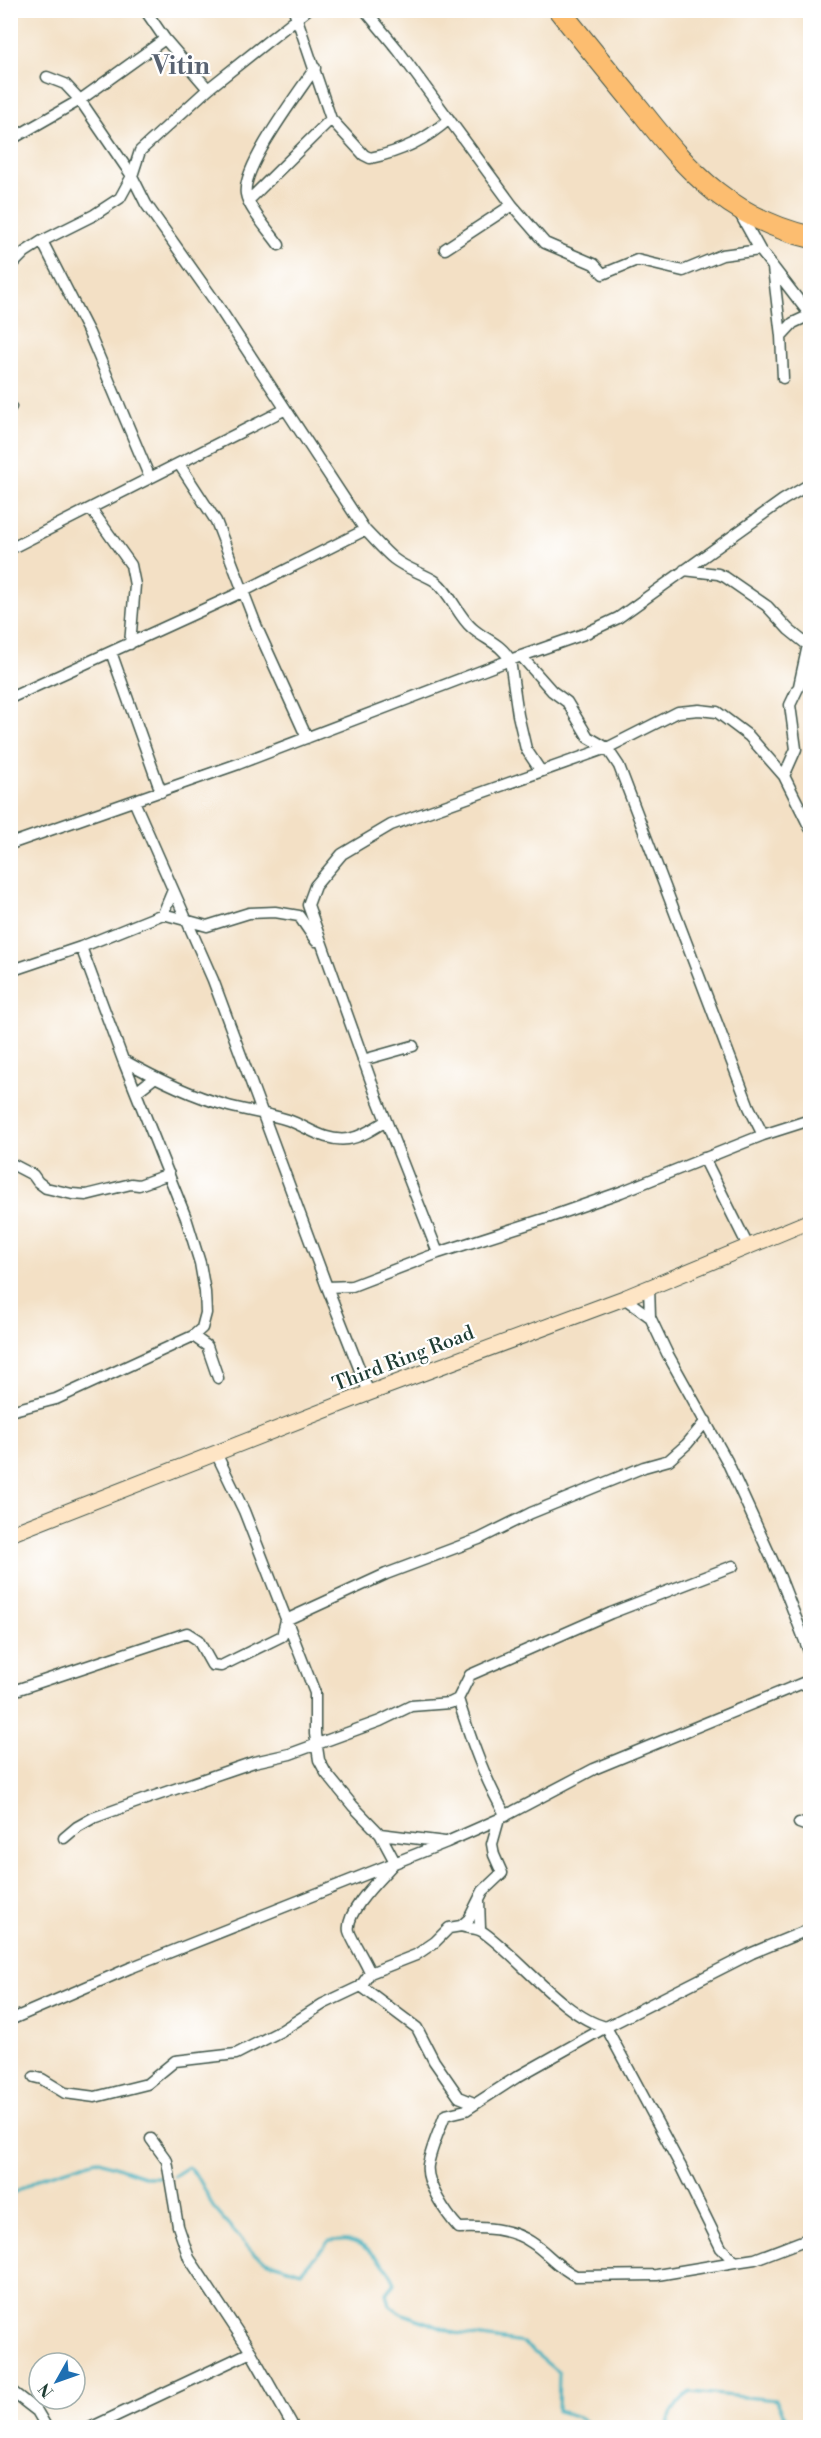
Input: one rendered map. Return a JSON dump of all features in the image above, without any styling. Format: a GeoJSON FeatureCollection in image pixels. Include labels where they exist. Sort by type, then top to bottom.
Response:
{"type":"FeatureCollection","features":[{"type":"Feature","properties":{"kind":"highway"},"geometry":{"type":"LineString","coordinates":[[559,10],[656,130],[715,191],[785,231],[810,237]]}},
{"type":"Feature","properties":{"kind":"street"},"geometry":{"type":"LineString","coordinates":[[145,10],[165,39],[208,90]]}},
{"type":"Feature","properties":{"kind":"street"},"geometry":{"type":"LineString","coordinates":[[10,267],[25,252],[42,241],[94,215],[120,198],[132,177],[140,151],[295,15],[307,10]]}},
{"type":"Feature","properties":{"kind":"street"},"geometry":{"type":"LineString","coordinates":[[365,10],[398,50],[512,206],[545,243],[594,264],[603,274],[638,260],[683,271],[722,255],[760,250]]}},
{"type":"Feature","properties":{"kind":"street"},"geometry":{"type":"LineString","coordinates":[[295,15],[331,119],[370,158],[408,148],[430,135],[449,119]]}},
{"type":"Feature","properties":{"kind":"street"},"geometry":{"type":"LineString","coordinates":[[10,140],[80,100],[165,39]]}},
{"type":"Feature","properties":{"kind":"street"},"geometry":{"type":"LineString","coordinates":[[279,245],[248,201],[246,184],[263,145],[315,68]]}},
{"type":"Feature","properties":{"kind":"street"},"geometry":{"type":"LineString","coordinates":[[47,77],[65,84],[80,100],[132,177],[146,204],[214,300],[284,410],[365,530],[393,559],[435,581],[446,592],[467,624],[477,633],[497,644],[510,660],[518,715],[526,749],[540,770]]}},
{"type":"Feature","properties":{"kind":"street"},"geometry":{"type":"LineString","coordinates":[[248,201],[331,119]]}},
{"type":"Feature","properties":{"kind":"street"},"geometry":{"type":"LineString","coordinates":[[736,205],[760,250],[810,315],[793,323],[781,336]]}},
{"type":"Feature","properties":{"kind":"street"},"geometry":{"type":"LineString","coordinates":[[446,249],[512,206]]}},
{"type":"Feature","properties":{"kind":"street"},"geometry":{"type":"LineString","coordinates":[[42,241],[89,333],[150,478]]}},
{"type":"Feature","properties":{"kind":"street"},"geometry":{"type":"LineString","coordinates":[[773,267],[783,378]]}},
{"type":"Feature","properties":{"kind":"street"},"geometry":{"type":"LineString","coordinates":[[10,549],[284,410]]}},
{"type":"Feature","properties":{"kind":"street"},"geometry":{"type":"LineString","coordinates":[[179,464],[216,520],[258,630],[307,738]]}},
{"type":"Feature","properties":{"kind":"street"},"geometry":{"type":"LineString","coordinates":[[10,844],[160,792],[584,634],[618,618],[783,500],[810,484]]}},
{"type":"Feature","properties":{"kind":"street"},"geometry":{"type":"LineString","coordinates":[[91,509],[131,565],[135,585],[130,644]]}},
{"type":"Feature","properties":{"kind":"street"},"geometry":{"type":"LineString","coordinates":[[10,698],[244,591],[365,530]]}},
{"type":"Feature","properties":{"kind":"street"},"geometry":{"type":"LineString","coordinates":[[710,553],[718,574]]}},
{"type":"Feature","properties":{"kind":"street"},"geometry":{"type":"LineString","coordinates":[[684,570],[718,574],[767,606],[789,630],[809,646],[799,686],[790,705],[796,749],[784,776]]}},
{"type":"Feature","properties":{"kind":"street"},"geometry":{"type":"LineString","coordinates":[[111,652],[160,792]]}},
{"type":"Feature","properties":{"kind":"street"},"geometry":{"type":"LineString","coordinates":[[521,656],[552,691],[567,702],[588,737],[607,748],[619,766],[749,1107],[763,1135]]}},
{"type":"Feature","properties":{"kind":"street"},"geometry":{"type":"LineString","coordinates":[[438,1253],[363,1060],[308,905],[315,886],[342,854],[390,825],[607,748],[678,712],[699,710],[717,712],[749,736],[784,776],[810,828]]}},
{"type":"Feature","properties":{"kind":"street"},"geometry":{"type":"LineString","coordinates":[[134,801],[213,981],[369,1393]]}},
{"type":"Feature","properties":{"kind":"street"},"geometry":{"type":"LineString","coordinates":[[163,914],[173,890]]}},
{"type":"Feature","properties":{"kind":"street"},"geometry":{"type":"LineString","coordinates":[[10,971],[81,947],[163,914],[207,926],[249,912],[275,912],[299,916],[324,954]]}},
{"type":"Feature","properties":{"kind":"street"},"geometry":{"type":"LineString","coordinates":[[10,1411],[56,1399],[193,1336],[202,1328],[206,1313],[200,1263],[186,1218],[81,947]]}},
{"type":"Feature","properties":{"kind":"street"},"geometry":{"type":"LineString","coordinates":[[363,1060],[413,1046]]}},
{"type":"Feature","properties":{"kind":"street"},"geometry":{"type":"LineString","coordinates":[[123,1060],[154,1078],[223,1105],[291,1121],[318,1135],[332,1139],[349,1139],[386,1121]]}},
{"type":"Feature","properties":{"kind":"street"},"geometry":{"type":"LineString","coordinates":[[136,1092],[154,1078]]}},
{"type":"Feature","properties":{"kind":"street"},"geometry":{"type":"LineString","coordinates":[[327,1287],[352,1286],[438,1253],[621,1192],[763,1135],[810,1120]]}},
{"type":"Feature","properties":{"kind":"street"},"geometry":{"type":"LineString","coordinates":[[704,1158],[748,1246]]}},
{"type":"Feature","properties":{"kind":"street"},"geometry":{"type":"LineString","coordinates":[[10,1162],[33,1175],[46,1188],[86,1195],[132,1184],[139,1185],[169,1174]]}},
{"type":"Feature","properties":{"kind":"street","name":"Third Ring Road"},"geometry":{"type":"LineString","coordinates":[[12,1530],[624,1298],[810,1221]]}},
{"type":"Feature","properties":{"kind":"street"},"geometry":{"type":"LineString","coordinates":[[335,1306],[352,1286]]}},
{"type":"Feature","properties":{"kind":"street"},"geometry":{"type":"LineString","coordinates":[[649,1287],[650,1317],[667,1353],[727,1461],[780,1577],[810,1654]]}},
{"type":"Feature","properties":{"kind":"street"},"geometry":{"type":"LineString","coordinates":[[624,1298],[650,1317]]}},
{"type":"Feature","properties":{"kind":"street"},"geometry":{"type":"LineString","coordinates":[[193,1336],[207,1346],[218,1378]]}},
{"type":"Feature","properties":{"kind":"street"},"geometry":{"type":"LineString","coordinates":[[286,1620],[386,1574],[479,1539],[531,1513],[644,1467],[669,1460],[687,1444],[705,1421]]}},
{"type":"Feature","properties":{"kind":"street"},"geometry":{"type":"LineString","coordinates":[[216,1453],[244,1512],[315,1693],[315,1734],[319,1760],[326,1773],[380,1834],[394,1862]]}},
{"type":"Feature","properties":{"kind":"street"},"geometry":{"type":"LineString","coordinates":[[64,1839],[77,1827],[93,1818],[254,1762],[290,1754],[411,1706],[450,1703],[458,1699],[470,1675],[611,1613],[733,1566]]}},
{"type":"Feature","properties":{"kind":"street"},"geometry":{"type":"LineString","coordinates":[[10,1692],[187,1633],[198,1640],[212,1665],[220,1666],[282,1636],[286,1620]]}},
{"type":"Feature","properties":{"kind":"street"},"geometry":{"type":"LineString","coordinates":[[10,2020],[141,1963],[447,1842],[594,1770],[810,1680]]}},
{"type":"Feature","properties":{"kind":"street"},"geometry":{"type":"LineString","coordinates":[[458,1699],[472,1745],[502,1817],[492,1844],[502,1874],[483,1891],[465,1923]]}},
{"type":"Feature","properties":{"kind":"street"},"geometry":{"type":"LineString","coordinates":[[380,1834],[447,1842]]}},
{"type":"Feature","properties":{"kind":"street"},"geometry":{"type":"LineString","coordinates":[[370,1973],[350,1931],[350,1918],[358,1904],[394,1862]]}},
{"type":"Feature","properties":{"kind":"street"},"geometry":{"type":"LineString","coordinates":[[478,1899],[480,1929]]}},
{"type":"Feature","properties":{"kind":"street"},"geometry":{"type":"LineString","coordinates":[[34,2077],[42,2079],[65,2093],[95,2097],[147,2084],[174,2061],[236,2054],[281,2031],[323,2004],[361,1986],[370,1973],[416,1955],[435,1942],[449,1928],[465,1923],[480,1929],[560,2000],[592,2024],[606,2027],[680,2165],[721,2248],[735,2262]]}},
{"type":"Feature","properties":{"kind":"street"},"geometry":{"type":"LineString","coordinates":[[810,1929],[752,1953],[606,2027],[474,2103],[466,2110],[445,2115],[428,2167],[431,2184],[446,2214],[459,2228],[487,2226],[530,2241],[567,2272],[576,2276],[657,2275],[755,2259],[810,2238]]}},
{"type":"Feature","properties":{"kind":"street"},"geometry":{"type":"LineString","coordinates":[[361,1986],[417,2028],[434,2061],[459,2097],[474,2103]]}},
{"type":"Feature","properties":{"kind":"street"},"geometry":{"type":"LineString","coordinates":[[151,2139],[167,2161],[178,2226],[189,2258],[251,2352],[294,2427]]}},
{"type":"Feature","properties":{"kind":"street"},"geometry":{"type":"LineString","coordinates":[[90,2427],[251,2352]]}},
{"type":"Feature","properties":{"kind":"street"},"geometry":{"type":"LineString","coordinates":[[10,2390],[37,2411],[47,2427]]}},
{"type":"Feature","properties":{"kind":"waterway"},"geometry":{"type":"LineString","coordinates":[[10,2195],[44,2176],[97,2160],[147,2177],[167,2177]]}},
{"type":"Feature","properties":{"kind":"waterway"},"geometry":{"type":"LineString","coordinates":[[174,2176],[188,2167],[201,2182],[213,2207],[254,2254],[266,2261],[301,2272],[329,2241],[348,2240],[362,2246],[382,2263],[392,2276],[395,2283],[387,2293],[390,2305],[401,2313],[455,2333],[523,2343],[559,2373],[558,2411],[575,2416],[598,2428]]}},
{"type":"Feature","properties":{"kind":"waterway"},"geometry":{"type":"LineString","coordinates":[[667,2428],[675,2407],[691,2392],[776,2400],[786,2418],[807,2428]]}},
{"type":"Feature","properties":{"kind":"district","name":"Vitin"},"geometry":{"type":"Point","coordinates":[181,65]}}]}
